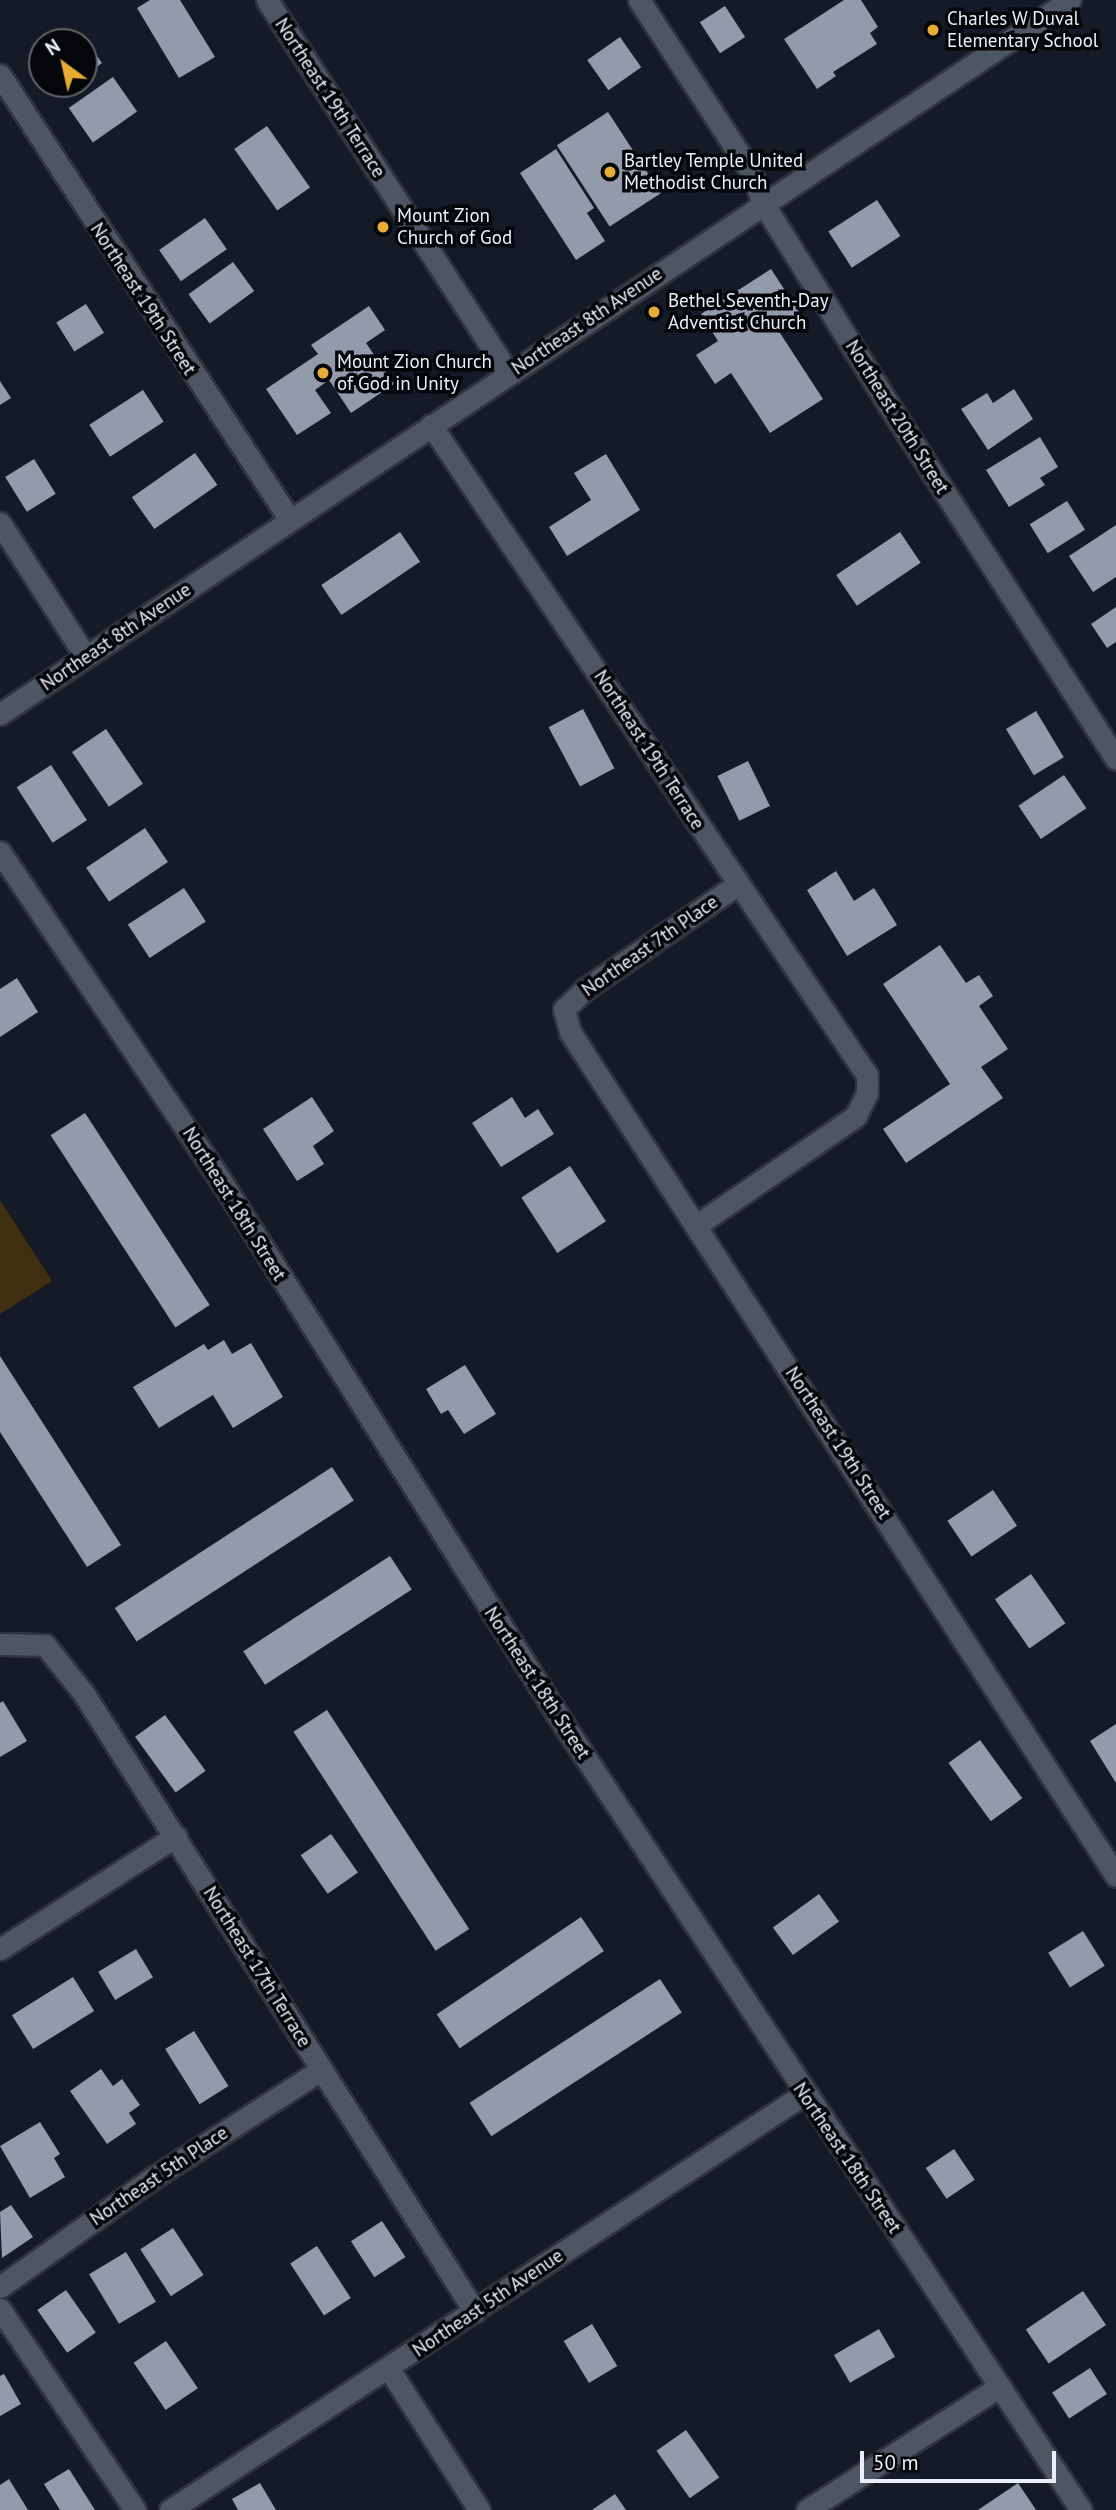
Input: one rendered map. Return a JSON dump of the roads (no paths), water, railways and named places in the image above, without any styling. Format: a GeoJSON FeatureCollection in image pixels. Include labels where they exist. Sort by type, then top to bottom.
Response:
{"type":"FeatureCollection","features":[{"type":"Feature","properties":{"kind":"street","name":"Northeast 19th Terrace"},"geometry":{"type":"LineString","coordinates":[[267,0],[508,373]]}},
{"type":"Feature","properties":{"kind":"street","name":"Northeast 20th Street"},"geometry":{"type":"LineString","coordinates":[[639,0],[751,172],[764,203],[1116,759]]}},
{"type":"Feature","properties":{"kind":"street","name":"Northeast 8th Avenue"},"geometry":{"type":"LineString","coordinates":[[0,714],[1070,0]]}},
{"type":"Feature","properties":{"kind":"street","name":"Northeast 19th Street"},"geometry":{"type":"LineString","coordinates":[[0,75],[289,520]]}},
{"type":"Feature","properties":{"kind":"street","name":"Northeast 19th Terrace"},"geometry":{"type":"LineString","coordinates":[[431,425],[867,1074],[867,1093],[856,1116],[697,1225]]}},
{"type":"Feature","properties":{"kind":"street"},"geometry":{"type":"LineString","coordinates":[[0,523],[86,657]]}},
{"type":"Feature","properties":{"kind":"street","name":"Northeast 18th Street"},"geometry":{"type":"LineString","coordinates":[[0,852],[221,1181],[359,1404],[804,2094],[1082,2510]]}},
{"type":"Feature","properties":{"kind":"street","name":"Northeast 7th Place"},"geometry":{"type":"LineString","coordinates":[[564,1009],[584,990],[738,884]]}},
{"type":"Feature","properties":{"kind":"street","name":"Northeast 19th Street"},"geometry":{"type":"LineString","coordinates":[[564,1009],[570,1032],[1116,1876]]}},
{"type":"Feature","properties":{"kind":"street","name":"Northeast 17th Terrace"},"geometry":{"type":"LineString","coordinates":[[0,1644],[45,1646],[84,1694],[475,2312]]}},
{"type":"Feature","properties":{"kind":"street"},"geometry":{"type":"LineString","coordinates":[[0,1949],[176,1836]]}},
{"type":"Feature","properties":{"kind":"street","name":"Northeast 5th Place"},"geometry":{"type":"LineString","coordinates":[[0,2287],[150,2180],[321,2070]]}},
{"type":"Feature","properties":{"kind":"street","name":"Northeast 5th Avenue"},"geometry":{"type":"LineString","coordinates":[[170,2510],[389,2369],[804,2094]]}},
{"type":"Feature","properties":{"kind":"street"},"geometry":{"type":"LineString","coordinates":[[0,2309],[135,2510]]}},
{"type":"Feature","properties":{"kind":"street"},"geometry":{"type":"LineString","coordinates":[[389,2369],[479,2510]]}},
{"type":"Feature","properties":{"kind":"street"},"geometry":{"type":"LineString","coordinates":[[807,2510],[1000,2386]]}},
{"type":"Feature","properties":{"kind":"place","name":"Charles W Duval Elementary School"},"geometry":{"type":"Point","coordinates":[933,30]}},
{"type":"Feature","properties":{"kind":"place","name":"Bartley Temple United Methodist Church"},"geometry":{"type":"Point","coordinates":[610,172]}},
{"type":"Feature","properties":{"kind":"place","name":"Mount Zion Church of God"},"geometry":{"type":"Point","coordinates":[383,227]}},
{"type":"Feature","properties":{"kind":"place","name":"Bethel Seventh-Day Adventist Church"},"geometry":{"type":"Point","coordinates":[654,312]}},
{"type":"Feature","properties":{"kind":"place","name":"Mount Zion Church of God in Unity"},"geometry":{"type":"Point","coordinates":[323,373]}}]}
